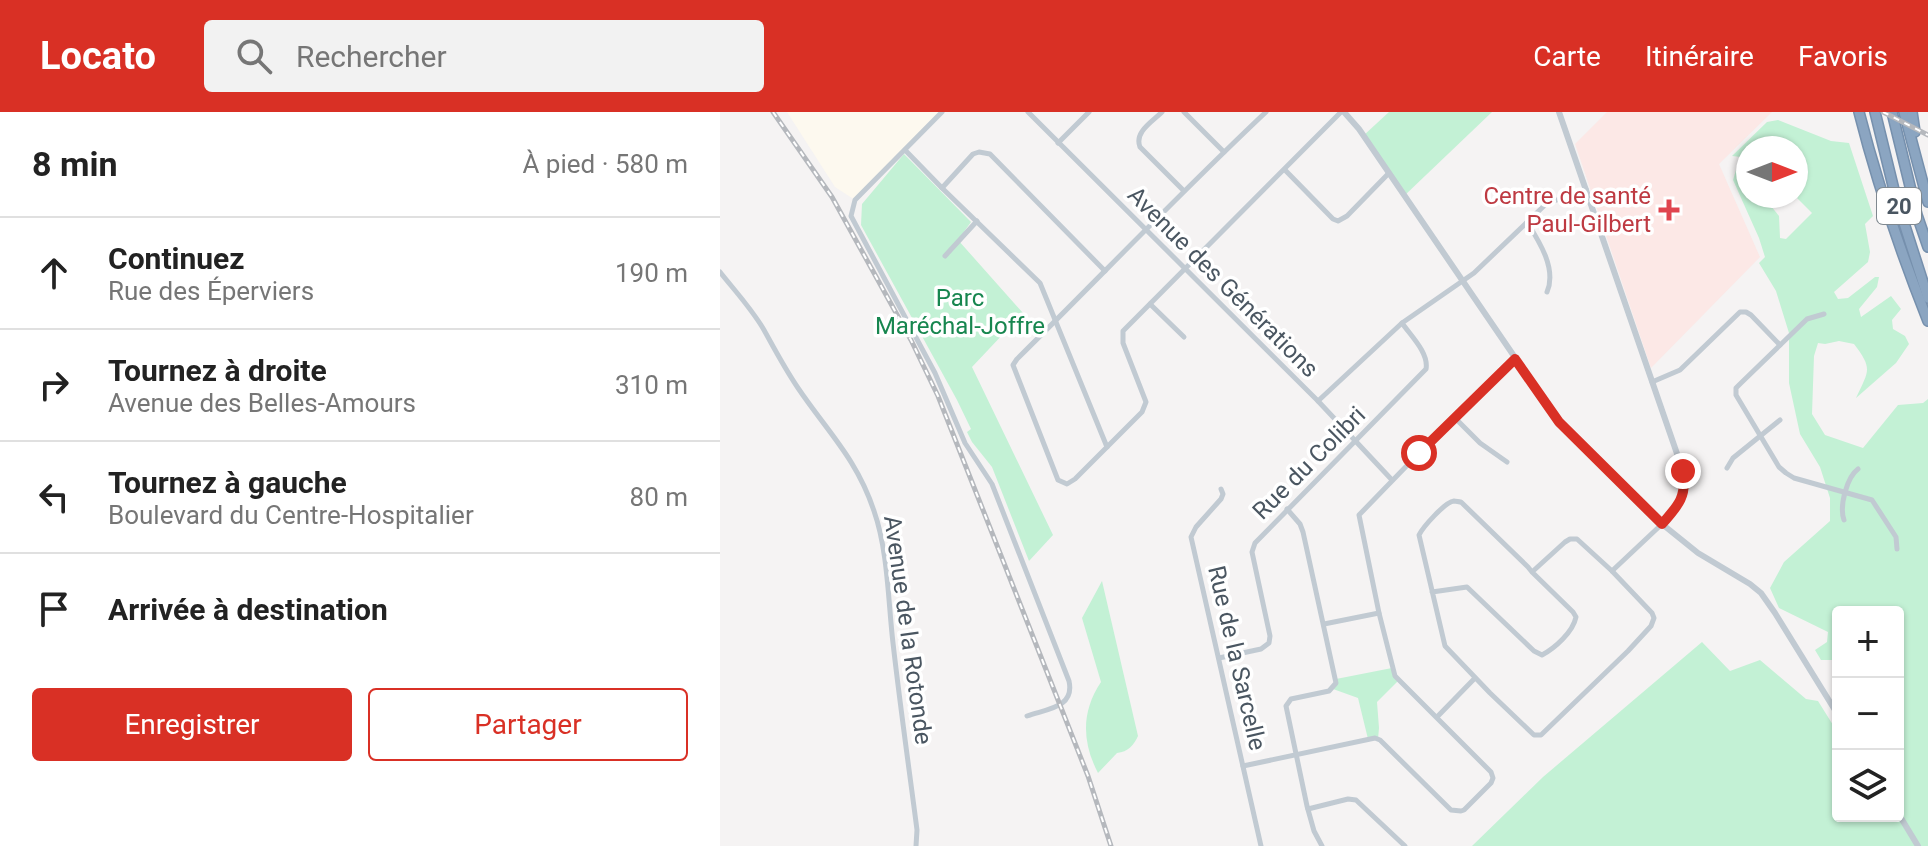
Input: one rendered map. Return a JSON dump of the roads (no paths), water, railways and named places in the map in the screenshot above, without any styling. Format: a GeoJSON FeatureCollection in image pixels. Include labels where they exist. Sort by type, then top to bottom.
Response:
{"type":"FeatureCollection","features":[{"type":"Feature","properties":{"kind":"highway"},"geometry":{"type":"LineString","coordinates":[[1858,112],[1909,272],[1928,321]]}},
{"type":"Feature","properties":{"kind":"highway","name":"20"},"geometry":{"type":"LineString","coordinates":[[1875,112],[1896,198],[1928,298]]}},
{"type":"Feature","properties":{"kind":"highway","name":"20"},"geometry":{"type":"LineString","coordinates":[[1892,112],[1928,247]]}},
{"type":"Feature","properties":{"kind":"highway"},"geometry":{"type":"LineString","coordinates":[[1904,112],[1928,202]]}},
{"type":"Feature","properties":{"kind":"highway"},"geometry":{"type":"LineString","coordinates":[[1912,112],[1923,187]]}},
{"type":"Feature","properties":{"kind":"street"},"geometry":{"type":"LineString","coordinates":[[942,112],[855,200],[851,216],[935,373],[965,443],[992,484],[1069,681],[1071,690],[1067,700],[1027,716]]}},
{"type":"Feature","properties":{"kind":"street","name":"Avenue des Générations"},"geometry":{"type":"LineString","coordinates":[[1028,112],[1318,401],[1392,480]]}},
{"type":"Feature","properties":{"kind":"street"},"geometry":{"type":"LineString","coordinates":[[1058,143],[1089,112]]}},
{"type":"Feature","properties":{"kind":"street"},"geometry":{"type":"LineString","coordinates":[[1162,112],[1138,135],[1137,141],[1184,191]]}},
{"type":"Feature","properties":{"kind":"street"},"geometry":{"type":"LineString","coordinates":[[1184,112],[1224,152]]}},
{"type":"Feature","properties":{"kind":"street"},"geometry":{"type":"LineString","coordinates":[[1265,112],[1144,230],[1013,365],[1058,480],[1067,484],[1075,479],[1142,412],[1146,402],[1122,337],[1123,331],[1343,112],[1359,129],[1559,422],[1662,524],[1698,553],[1761,593],[1832,705]]}},
{"type":"Feature","properties":{"kind":"street"},"geometry":{"type":"LineString","coordinates":[[1559,112],[1683,471],[1685,486],[1681,502],[1612,571]]}},
{"type":"Feature","properties":{"kind":"street"},"geometry":{"type":"LineString","coordinates":[[905,149],[1040,283],[1107,447]]}},
{"type":"Feature","properties":{"kind":"street"},"geometry":{"type":"LineString","coordinates":[[942,188],[970,157],[979,152],[987,153],[1105,271]]}},
{"type":"Feature","properties":{"kind":"street"},"geometry":{"type":"LineString","coordinates":[[1285,170],[1338,221],[1347,216],[1388,174]]}},
{"type":"Feature","properties":{"kind":"street"},"geometry":{"type":"LineString","coordinates":[[1318,401],[1402,323],[1462,282],[1551,200],[1586,189]]}},
{"type":"Feature","properties":{"kind":"street"},"geometry":{"type":"LineString","coordinates":[[945,256],[977,221]]}},
{"type":"Feature","properties":{"kind":"street"},"geometry":{"type":"LineString","coordinates":[[1527,222],[1540,244],[1548,267],[1551,279],[1547,292]]}},
{"type":"Feature","properties":{"kind":"street","name":"Avenue de la Rotonde"},"geometry":{"type":"LineString","coordinates":[[720,272],[764,330],[782,365],[808,403],[843,447],[864,483],[875,511],[881,534],[917,830],[916,846]]}},
{"type":"Feature","properties":{"kind":"street"},"geometry":{"type":"LineString","coordinates":[[1150,304],[1184,337]]}},
{"type":"Feature","properties":{"kind":"street"},"geometry":{"type":"LineString","coordinates":[[1652,382],[1680,370],[1740,312],[1751,315],[1780,345]]}},
{"type":"Feature","properties":{"kind":"street"},"geometry":{"type":"LineString","coordinates":[[1824,314],[1807,319],[1736,388],[1736,395],[1779,467],[1794,478],[1872,500],[1896,537],[1897,549]]}},
{"type":"Feature","properties":{"kind":"street","name":"Rue du Colibri"},"geometry":{"type":"LineString","coordinates":[[1219,658],[1261,649],[1269,643],[1252,552],[1255,543],[1428,366],[1426,357],[1402,323]]}},
{"type":"Feature","properties":{"kind":"street"},"geometry":{"type":"LineString","coordinates":[[1243,766],[1370,738],[1378,739],[1451,810],[1464,810],[1491,783],[1491,772],[1395,676],[1359,515],[1515,359]]}},
{"type":"Feature","properties":{"kind":"street"},"geometry":{"type":"LineString","coordinates":[[1454,417],[1480,443],[1507,462]]}},
{"type":"Feature","properties":{"kind":"street"},"geometry":{"type":"LineString","coordinates":[[1727,468],[1733,458],[1780,420]]}},
{"type":"Feature","properties":{"kind":"street"},"geometry":{"type":"LineString","coordinates":[[1844,520],[1842,510],[1846,492],[1853,471],[1858,469]]}},
{"type":"Feature","properties":{"kind":"street","name":"Rue de la Sarcelle"},"geometry":{"type":"LineString","coordinates":[[1221,489],[1221,499],[1191,537],[1261,846]]}},
{"type":"Feature","properties":{"kind":"street"},"geometry":{"type":"LineString","coordinates":[[1432,592],[1464,587],[1470,589],[1534,651],[1542,655],[1574,626],[1576,617],[1573,612],[1532,572],[1463,504],[1455,501],[1448,504],[1420,532],[1432,592],[1445,646],[1534,735],[1544,734],[1653,623],[1653,615],[1580,541],[1570,539],[1532,572]]}},
{"type":"Feature","properties":{"kind":"street"},"geometry":{"type":"LineString","coordinates":[[1287,509],[1303,532],[1336,683],[1329,691],[1291,699],[1286,708],[1308,809],[1322,846]]}},
{"type":"Feature","properties":{"kind":"street"},"geometry":{"type":"LineString","coordinates":[[1324,624],[1379,613]]}},
{"type":"Feature","properties":{"kind":"street"},"geometry":{"type":"LineString","coordinates":[[1437,717],[1475,678]]}},
{"type":"Feature","properties":{"kind":"street"},"geometry":{"type":"LineString","coordinates":[[1308,809],[1348,799],[1356,800],[1405,846]]}},
{"type":"Feature","properties":{"kind":"street"},"geometry":{"type":"LineString","coordinates":[[1903,822],[1918,846]]}},
{"type":"Feature","properties":{"kind":"railway"},"geometry":{"type":"LineString","coordinates":[[773,112],[832,197],[911,340],[938,396],[1088,776],[1111,846]]}},
{"type":"Feature","properties":{"kind":"railway"},"geometry":{"type":"LineString","coordinates":[[1883,112],[1928,135]]}},
{"type":"Feature","properties":{"kind":"place","name":"Centre de santé Paul-Gilbert"},"geometry":{"type":"Point","coordinates":[1669,210]}},
{"type":"Feature","properties":{"kind":"park label","name":"Parc Maréchal-Joffre"},"geometry":{"type":"Point","coordinates":[960,312]}}]}
